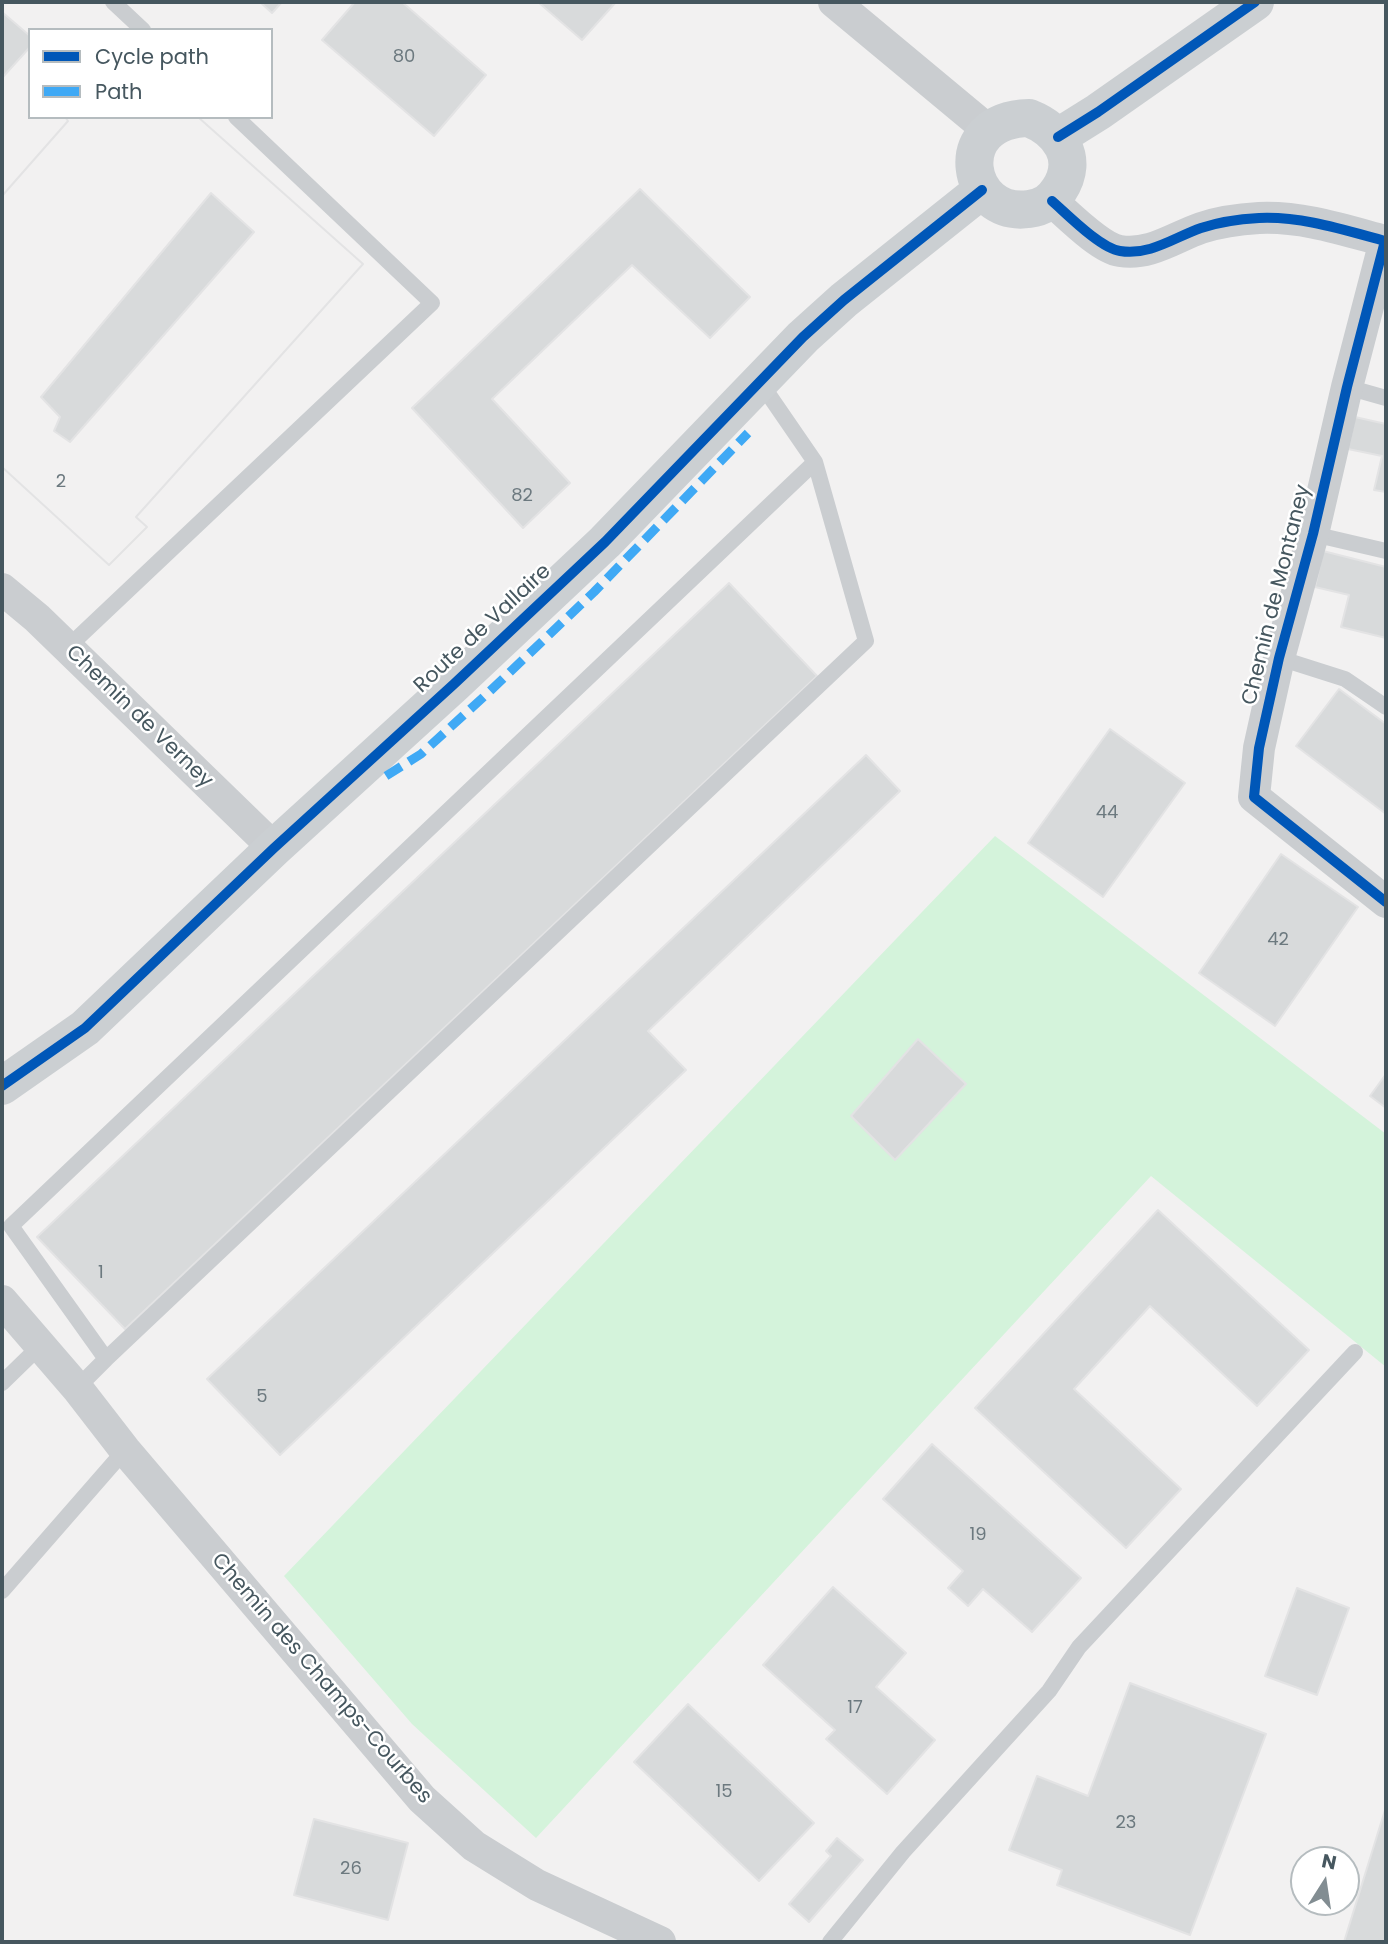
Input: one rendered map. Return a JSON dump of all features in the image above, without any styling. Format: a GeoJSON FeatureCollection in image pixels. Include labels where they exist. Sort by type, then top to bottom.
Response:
{"type":"FeatureCollection","features":[{"type":"Feature","properties":{"kind":"street"},"geometry":{"type":"LineString","coordinates":[[834,2],[988,130]]}},
{"type":"Feature","properties":{"kind":"street"},"geometry":{"type":"LineString","coordinates":[[1058,137],[1255,2]]}},
{"type":"Feature","properties":{"kind":"street"},"geometry":{"type":"LineString","coordinates":[[1029,118],[1046,125],[1058,137],[1067,158],[1067,168],[1062,185],[1052,201],[1035,208],[1010,210],[996,203],[982,190],[974,169],[975,153],[988,130],[1012,119],[1029,118]]}},
{"type":"Feature","properties":{"kind":"street","name":"Route de Vallaire"},"geometry":{"type":"LineString","coordinates":[[2,1086],[85,1028],[274,848],[605,542],[759,380],[844,300],[982,190]]}},
{"type":"Feature","properties":{"kind":"street","name":"Chemin de Montaney"},"geometry":{"type":"LineString","coordinates":[[1052,201],[1093,237],[1118,251],[1145,250],[1175,241],[1201,228],[1258,218],[1287,218],[1311,222],[1386,241],[1347,387],[1313,534],[1279,658],[1259,748],[1254,797],[1386,902]]}},
{"type":"Feature","properties":{"kind":"street","name":"Chemin de Verney"},"geometry":{"type":"LineString","coordinates":[[2,589],[37,618],[274,848]]}},
{"type":"Feature","properties":{"kind":"street","name":"Chemin des Champs-Courbes"},"geometry":{"type":"LineString","coordinates":[[2,1301],[422,1799],[474,1846],[537,1885],[660,1942]]}},
{"type":"Feature","properties":{"kind":"lane"},"geometry":{"type":"LineString","coordinates":[[113,2],[141,28]]}},
{"type":"Feature","properties":{"kind":"lane"},"geometry":{"type":"LineString","coordinates":[[67,648],[432,303],[238,119]]}},
{"type":"Feature","properties":{"kind":"lane"},"geometry":{"type":"LineString","coordinates":[[77,1388],[866,641],[816,462],[759,380]]}},
{"type":"Feature","properties":{"kind":"lane"},"geometry":{"type":"LineString","coordinates":[[1347,387],[1386,398]]}},
{"type":"Feature","properties":{"kind":"lane"},"geometry":{"type":"LineString","coordinates":[[106,1359],[11,1226],[816,462]]}},
{"type":"Feature","properties":{"kind":"lane"},"geometry":{"type":"LineString","coordinates":[[1313,534],[1386,551]]}},
{"type":"Feature","properties":{"kind":"lane"},"geometry":{"type":"LineString","coordinates":[[1279,658],[1345,678],[1386,707]]}},
{"type":"Feature","properties":{"kind":"lane"},"geometry":{"type":"LineString","coordinates":[[2,1383],[40,1346]]}},
{"type":"Feature","properties":{"kind":"lane"},"geometry":{"type":"LineString","coordinates":[[830,1942],[903,1852],[1049,1691],[1079,1647],[1355,1352]]}},
{"type":"Feature","properties":{"kind":"lane"},"geometry":{"type":"LineString","coordinates":[[2,1591],[125,1450]]}},
{"type":"Feature","properties":{"kind":"green space"},"geometry":{"type":"Polygon","coordinates":[[[995,836],[1386,1134],[1386,1367],[1151,1176],[536,1838],[412,1724],[284,1576],[995,836]]]}},
{"type":"Feature","properties":{"kind":"building"},"geometry":{"type":"Polygon","coordinates":[[[260,2],[282,2],[272,13],[260,2]]]}},
{"type":"Feature","properties":{"kind":"building"},"geometry":{"type":"Polygon","coordinates":[[[355,2],[402,2],[486,75],[434,136],[322,40],[355,2]]]}},
{"type":"Feature","properties":{"kind":"building"},"geometry":{"type":"Polygon","coordinates":[[[538,2],[616,2],[582,40],[538,2]]]}},
{"type":"Feature","properties":{"kind":"building"},"geometry":{"type":"Polygon","coordinates":[[[2,12],[28,34],[28,49],[2,78],[2,12]]]}},
{"type":"Feature","properties":{"kind":"building"},"geometry":{"type":"Polygon","coordinates":[[[66,119],[200,119],[363,264],[136,517],[147,527],[109,565],[2,467],[2,196],[68,121],[66,119]],[[211,193],[41,397],[60,417],[54,431],[70,442],[254,232],[211,193]]]}},
{"type":"Feature","properties":{"kind":"building"},"geometry":{"type":"Polygon","coordinates":[[[66,119],[200,119],[363,264],[136,517],[147,527],[109,565],[2,467],[2,196],[68,121],[66,119]]]}},
{"type":"Feature","properties":{"kind":"building"},"geometry":{"type":"Polygon","coordinates":[[[640,189],[750,297],[710,338],[632,265],[492,399],[570,483],[523,528],[412,408],[640,189]]]}},
{"type":"Feature","properties":{"kind":"building"},"geometry":{"type":"Polygon","coordinates":[[[1355,417],[1386,424],[1386,492],[1374,490],[1382,456],[1348,449],[1355,417]]]}},
{"type":"Feature","properties":{"kind":"building"},"geometry":{"type":"Polygon","coordinates":[[[1323,551],[1386,567],[1386,638],[1341,627],[1349,595],[1315,587],[1323,551]]]}},
{"type":"Feature","properties":{"kind":"building"},"geometry":{"type":"Polygon","coordinates":[[[729,583],[817,676],[125,1329],[37,1237],[729,583]]]}},
{"type":"Feature","properties":{"kind":"building"},"geometry":{"type":"Polygon","coordinates":[[[1339,689],[1386,724],[1386,814],[1296,746],[1339,689]]]}},
{"type":"Feature","properties":{"kind":"building"},"geometry":{"type":"Polygon","coordinates":[[[1110,729],[1185,783],[1103,897],[1028,843],[1110,729]]]}},
{"type":"Feature","properties":{"kind":"building"},"geometry":{"type":"Polygon","coordinates":[[[866,755],[900,791],[648,1031],[686,1070],[280,1455],[207,1379],[866,755]]]}},
{"type":"Feature","properties":{"kind":"building"},"geometry":{"type":"Polygon","coordinates":[[[1281,854],[1358,907],[1275,1026],[1199,973],[1281,854]]]}},
{"type":"Feature","properties":{"kind":"building"},"geometry":{"type":"Polygon","coordinates":[[[918,1039],[966,1084],[895,1160],[851,1116],[918,1039]]]}},
{"type":"Feature","properties":{"kind":"building"},"geometry":{"type":"Polygon","coordinates":[[[1386,1074],[1386,1108],[1370,1096],[1386,1074]]]}},
{"type":"Feature","properties":{"kind":"building"},"geometry":{"type":"Polygon","coordinates":[[[1158,1210],[1309,1350],[1257,1406],[1150,1306],[1074,1389],[1181,1489],[1126,1548],[975,1408],[1158,1210]]]}},
{"type":"Feature","properties":{"kind":"building"},"geometry":{"type":"Polygon","coordinates":[[[932,1444],[1081,1578],[1032,1632],[983,1589],[968,1606],[948,1588],[963,1571],[883,1499],[932,1444]]]}},
{"type":"Feature","properties":{"kind":"building"},"geometry":{"type":"Polygon","coordinates":[[[833,1587],[906,1653],[876,1687],[935,1740],[887,1794],[826,1739],[835,1730],[763,1665],[833,1587]]]}},
{"type":"Feature","properties":{"kind":"building"},"geometry":{"type":"Polygon","coordinates":[[[1297,1588],[1349,1608],[1317,1695],[1265,1676],[1297,1588]]]}},
{"type":"Feature","properties":{"kind":"building"},"geometry":{"type":"Polygon","coordinates":[[[1130,1683],[1266,1734],[1190,1935],[1057,1885],[1062,1870],[1009,1850],[1037,1776],[1088,1796],[1130,1683]]]}},
{"type":"Feature","properties":{"kind":"building"},"geometry":{"type":"Polygon","coordinates":[[[688,1704],[814,1823],[759,1881],[634,1762],[688,1704]]]}},
{"type":"Feature","properties":{"kind":"building"},"geometry":{"type":"Polygon","coordinates":[[[1385,1810],[1386,1942],[1344,1942],[1352,1916],[1360,1916],[1360,1890],[1385,1810]]]}},
{"type":"Feature","properties":{"kind":"building"},"geometry":{"type":"Polygon","coordinates":[[[314,1819],[408,1843],[388,1920],[294,1895],[314,1819]]]}},
{"type":"Feature","properties":{"kind":"building"},"geometry":{"type":"Polygon","coordinates":[[[837,1838],[863,1860],[809,1922],[789,1904],[831,1856],[826,1851],[837,1838]]]}},
{"type":"Feature","properties":{"kind":"marked path"},"geometry":{"type":"LineString","coordinates":[[386,776],[421,754],[489,692],[594,592],[748,433]]}},
{"type":"Feature","properties":{"kind":"cycle path"},"geometry":{"type":"LineString","coordinates":[[1058,137],[1255,2]]}},
{"type":"Feature","properties":{"kind":"cycle path"},"geometry":{"type":"LineString","coordinates":[[2,1086],[85,1028],[274,848],[605,542],[803,337],[844,300],[982,190]]}},
{"type":"Feature","properties":{"kind":"cycle path"},"geometry":{"type":"LineString","coordinates":[[1052,201],[1103,244],[1120,251],[1142,251],[1208,226],[1259,218],[1307,221],[1385,241],[1313,534],[1279,658],[1259,748],[1254,797],[1386,902]]}}]}
